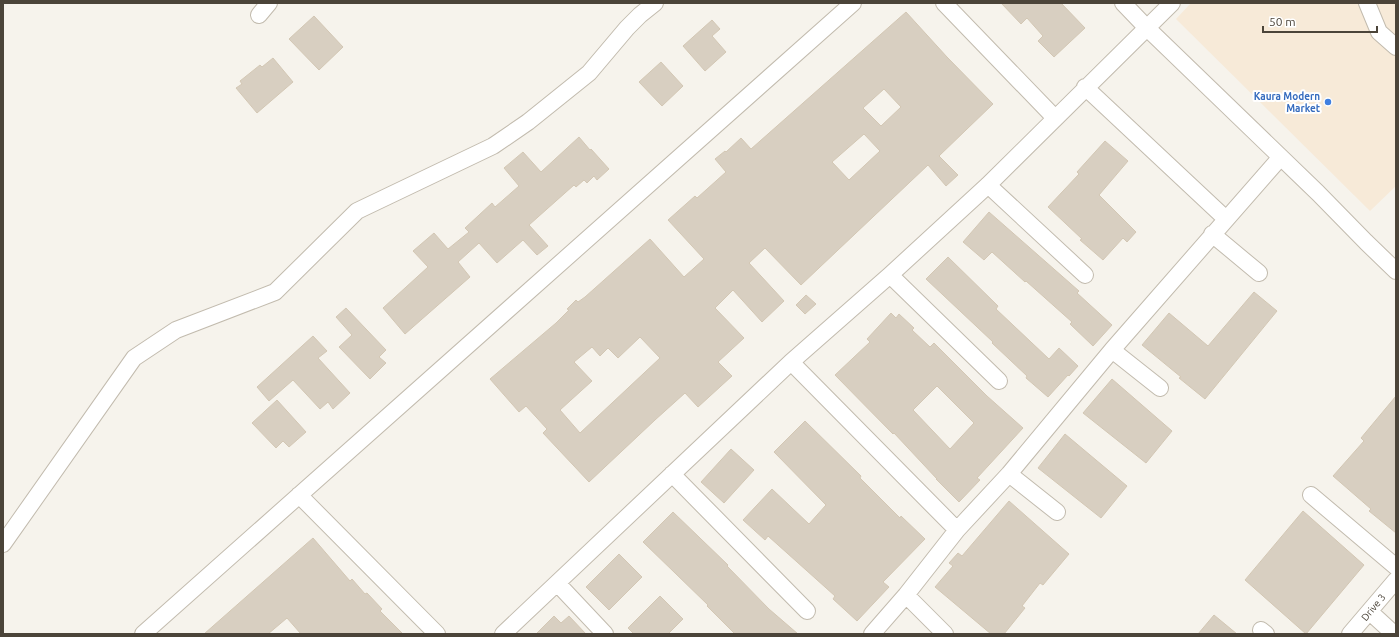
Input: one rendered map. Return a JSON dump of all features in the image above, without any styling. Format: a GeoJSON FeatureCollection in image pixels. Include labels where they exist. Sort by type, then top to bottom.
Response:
{"type":"FeatureCollection","features":[{"type":"Feature","properties":{"kind":"street"},"geometry":{"type":"LineString","coordinates":[[3,544],[134,358],[176,330],[275,292],[357,211],[499,142],[528,122],[589,73],[640,15],[655,3]]}},
{"type":"Feature","properties":{"kind":"street"},"geometry":{"type":"LineString","coordinates":[[143,634],[854,3]]}},
{"type":"Feature","properties":{"kind":"street"},"geometry":{"type":"LineString","coordinates":[[944,3],[1055,118]]}},
{"type":"Feature","properties":{"kind":"street"},"geometry":{"type":"LineString","coordinates":[[1123,3],[1396,271]]}},
{"type":"Feature","properties":{"kind":"street"},"geometry":{"type":"LineString","coordinates":[[503,634],[791,362],[988,184],[1172,3]]}},
{"type":"Feature","properties":{"kind":"street"},"geometry":{"type":"LineString","coordinates":[[1367,3],[1379,32],[1396,47]]}},
{"type":"Feature","properties":{"kind":"street"},"geometry":{"type":"LineString","coordinates":[[1085,87],[1226,219]]}},
{"type":"Feature","properties":{"kind":"street"},"geometry":{"type":"LineString","coordinates":[[872,634],[906,595],[957,530],[1009,474],[1112,350],[1280,158]]}},
{"type":"Feature","properties":{"kind":"street"},"geometry":{"type":"LineString","coordinates":[[988,184],[1085,275]]}},
{"type":"Feature","properties":{"kind":"street"},"geometry":{"type":"LineString","coordinates":[[1212,234],[1259,272]]}},
{"type":"Feature","properties":{"kind":"street"},"geometry":{"type":"LineString","coordinates":[[890,274],[999,381]]}},
{"type":"Feature","properties":{"kind":"street"},"geometry":{"type":"LineString","coordinates":[[1112,350],[1160,388]]}},
{"type":"Feature","properties":{"kind":"street"},"geometry":{"type":"LineString","coordinates":[[791,362],[957,530]]}},
{"type":"Feature","properties":{"kind":"street"},"geometry":{"type":"LineString","coordinates":[[672,474],[807,611]]}},
{"type":"Feature","properties":{"kind":"street"},"geometry":{"type":"LineString","coordinates":[[1009,474],[1057,512]]}},
{"type":"Feature","properties":{"kind":"street"},"geometry":{"type":"LineString","coordinates":[[299,495],[437,634]]}},
{"type":"Feature","properties":{"kind":"street"},"geometry":{"type":"LineString","coordinates":[[1311,495],[1396,567]]}},
{"type":"Feature","properties":{"kind":"street","name":"Drive 3"},"geometry":{"type":"LineString","coordinates":[[1350,634],[1396,580]]}},
{"type":"Feature","properties":{"kind":"street"},"geometry":{"type":"LineString","coordinates":[[557,583],[605,634]]}},
{"type":"Feature","properties":{"kind":"street"},"geometry":{"type":"LineString","coordinates":[[906,595],[945,634]]}},
{"type":"Feature","properties":{"kind":"street"},"geometry":{"type":"LineString","coordinates":[[1370,612],[1394,634]]}},
{"type":"Feature","properties":{"kind":"shaded area","name":"Kaura Modern Market"},"geometry":{"type":"Polygon","coordinates":[[[1191,3],[1396,3],[1396,186],[1370,211],[1176,19],[1191,3]]]}},
{"type":"Feature","properties":{"kind":"building"},"geometry":{"type":"Polygon","coordinates":[[[1001,3],[1061,3],[1085,28],[1054,57],[1038,41],[1043,36],[1027,18],[1021,24],[1001,3]]]}},
{"type":"Feature","properties":{"kind":"building"},"geometry":{"type":"Polygon","coordinates":[[[906,12],[993,104],[939,156],[958,175],[946,186],[928,165],[801,285],[765,248],[749,263],[784,301],[762,322],[733,290],[715,308],[744,338],[718,362],[732,376],[698,407],[685,393],[589,482],[543,433],[547,429],[526,406],[519,412],[490,379],[556,323],[569,310],[567,309],[576,300],[578,302],[585,297],[650,239],[684,277],[704,259],[668,220],[695,196],[697,198],[726,172],[715,159],[725,151],[726,152],[741,138],[751,149],[906,12]],[[884,89],[863,108],[881,126],[901,107],[884,89]],[[864,134],[832,162],[849,180],[880,151],[864,134]],[[640,337],[618,358],[608,348],[600,356],[592,347],[574,362],[592,381],[560,410],[580,433],[660,358],[640,337]]]}},
{"type":"Feature","properties":{"kind":"building"},"geometry":{"type":"Polygon","coordinates":[[[314,16],[343,47],[319,70],[289,39],[314,16]]]}},
{"type":"Feature","properties":{"kind":"building"},"geometry":{"type":"Polygon","coordinates":[[[712,20],[720,29],[712,36],[726,52],[705,71],[683,46],[712,20]]]}},
{"type":"Feature","properties":{"kind":"building"},"geometry":{"type":"Polygon","coordinates":[[[273,58],[293,82],[257,113],[236,88],[242,84],[240,81],[260,65],[262,67],[273,58]]]}},
{"type":"Feature","properties":{"kind":"building"},"geometry":{"type":"Polygon","coordinates":[[[661,62],[683,86],[662,106],[639,82],[661,62]]]}},
{"type":"Feature","properties":{"kind":"building"},"geometry":{"type":"Polygon","coordinates":[[[579,137],[609,169],[597,180],[594,176],[587,183],[584,180],[576,187],[574,185],[529,225],[548,246],[537,255],[523,240],[497,263],[479,243],[458,262],[470,277],[405,334],[383,308],[428,267],[413,251],[434,233],[448,249],[469,232],[465,228],[492,203],[495,207],[519,186],[504,168],[523,152],[541,172],[579,137]]]}},
{"type":"Feature","properties":{"kind":"building"},"geometry":{"type":"Polygon","coordinates":[[[1105,141],[1128,161],[1099,195],[1136,232],[1127,242],[1123,238],[1103,260],[1080,240],[1082,239],[1048,207],[1079,174],[1077,172],[1105,141]]]}},
{"type":"Feature","properties":{"kind":"building"},"geometry":{"type":"Polygon","coordinates":[[[989,212],[1079,291],[1077,293],[1112,325],[1093,346],[1070,324],[1072,322],[992,252],[984,260],[963,242],[989,212]]]}},
{"type":"Feature","properties":{"kind":"building"},"geometry":{"type":"Polygon","coordinates":[[[948,257],[998,306],[996,309],[1049,359],[1059,348],[1078,366],[1048,397],[1026,378],[1027,376],[992,343],[993,342],[926,279],[948,257]]]}},
{"type":"Feature","properties":{"kind":"building"},"geometry":{"type":"Polygon","coordinates":[[[1254,292],[1277,311],[1205,399],[1142,345],[1169,313],[1208,346],[1254,292]]]}},
{"type":"Feature","properties":{"kind":"building"},"geometry":{"type":"Polygon","coordinates":[[[806,295],[816,304],[805,314],[796,305],[806,295]]]}},
{"type":"Feature","properties":{"kind":"building"},"geometry":{"type":"Polygon","coordinates":[[[346,308],[386,350],[379,357],[386,363],[370,379],[339,347],[352,335],[336,317],[346,308]]]}},
{"type":"Feature","properties":{"kind":"building"},"geometry":{"type":"Polygon","coordinates":[[[891,313],[896,318],[899,314],[914,328],[912,330],[930,347],[934,343],[987,396],[1023,428],[977,478],[980,480],[959,502],[894,433],[893,434],[835,375],[870,342],[867,339],[891,313]],[[937,386],[913,410],[950,449],[974,423],[937,386]]]}},
{"type":"Feature","properties":{"kind":"building"},"geometry":{"type":"Polygon","coordinates":[[[313,336],[327,351],[318,358],[350,393],[333,409],[328,402],[320,409],[293,380],[269,401],[257,387],[313,336]]]}},
{"type":"Feature","properties":{"kind":"building"},"geometry":{"type":"Polygon","coordinates":[[[1112,379],[1172,431],[1146,463],[1083,413],[1112,379]]]}},
{"type":"Feature","properties":{"kind":"building"},"geometry":{"type":"Polygon","coordinates":[[[1396,396],[1396,533],[1369,511],[1371,509],[1333,476],[1364,441],[1361,438],[1396,396]]]}},
{"type":"Feature","properties":{"kind":"building"},"geometry":{"type":"Polygon","coordinates":[[[277,400],[306,432],[289,447],[283,441],[276,448],[252,423],[277,400]]]}},
{"type":"Feature","properties":{"kind":"building"},"geometry":{"type":"Polygon","coordinates":[[[805,421],[861,476],[860,478],[900,518],[901,516],[925,539],[883,582],[889,587],[857,621],[833,599],[835,596],[768,536],[765,540],[743,520],[772,489],[809,524],[826,505],[774,452],[805,421]]]}},
{"type":"Feature","properties":{"kind":"building"},"geometry":{"type":"Polygon","coordinates":[[[1065,434],[1127,486],[1101,518],[1038,468],[1065,434]]]}},
{"type":"Feature","properties":{"kind":"building"},"geometry":{"type":"Polygon","coordinates":[[[731,449],[754,470],[724,503],[701,482],[731,449]]]}},
{"type":"Feature","properties":{"kind":"building"},"geometry":{"type":"Polygon","coordinates":[[[1009,501],[1069,554],[1043,585],[1040,583],[1022,606],[1025,608],[1004,634],[991,634],[935,587],[953,566],[949,563],[958,553],[962,556],[1009,501]]]}},
{"type":"Feature","properties":{"kind":"building"},"geometry":{"type":"Polygon","coordinates":[[[1303,511],[1364,565],[1306,634],[1245,580],[1303,511]]]}},
{"type":"Feature","properties":{"kind":"building"},"geometry":{"type":"Polygon","coordinates":[[[673,512],[728,565],[727,566],[769,609],[798,634],[735,634],[707,606],[708,605],[643,542],[673,512]]]}},
{"type":"Feature","properties":{"kind":"building"},"geometry":{"type":"Polygon","coordinates":[[[313,538],[350,581],[352,579],[365,594],[367,593],[382,609],[380,611],[403,634],[301,634],[287,618],[268,634],[204,634],[313,538]]]}},
{"type":"Feature","properties":{"kind":"building"},"geometry":{"type":"Polygon","coordinates":[[[619,554],[642,577],[609,610],[586,587],[619,554]]]}},
{"type":"Feature","properties":{"kind":"building"},"geometry":{"type":"Polygon","coordinates":[[[660,596],[683,619],[668,634],[634,634],[628,628],[660,596]]]}},
{"type":"Feature","properties":{"kind":"building"},"geometry":{"type":"Polygon","coordinates":[[[1214,615],[1237,634],[1198,634],[1214,615]]]}},
{"type":"Feature","properties":{"kind":"building"},"geometry":{"type":"Polygon","coordinates":[[[554,616],[561,623],[569,616],[586,634],[536,634],[554,616]]]}},
{"type":"Feature","properties":{"kind":"place","name":"Kaura Modern Market"},"geometry":{"type":"Point","coordinates":[1328,102]}}]}
